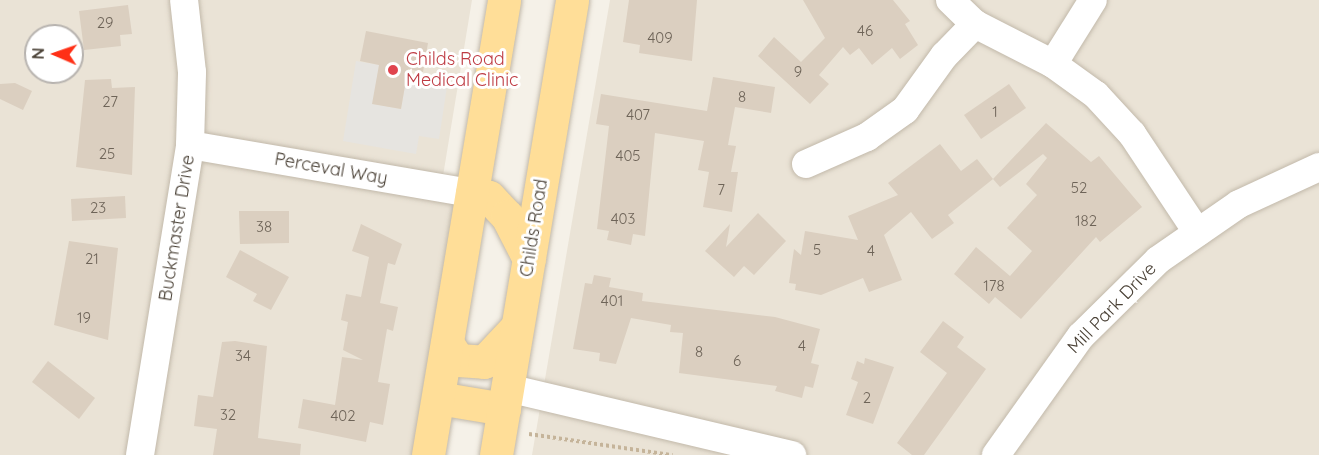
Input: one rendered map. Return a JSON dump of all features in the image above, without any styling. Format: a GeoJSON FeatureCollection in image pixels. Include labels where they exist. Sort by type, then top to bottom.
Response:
{"type":"FeatureCollection","features":[{"type":"Feature","properties":{"kind":"main road"},"geometry":{"type":"LineString","coordinates":[[428,455],[504,0]]}},
{"type":"Feature","properties":{"kind":"main road","name":"Childs Road"},"geometry":{"type":"LineString","coordinates":[[496,455],[572,0]]}},
{"type":"Feature","properties":{"kind":"main road"},"geometry":{"type":"LineString","coordinates":[[472,193],[489,197],[507,216],[529,259]]}},
{"type":"Feature","properties":{"kind":"main road"},"geometry":{"type":"LineString","coordinates":[[447,343],[458,360],[484,362],[517,327]]}},
{"type":"Feature","properties":{"kind":"main road"},"geometry":{"type":"LineString","coordinates":[[439,388],[506,399]]}},
{"type":"Feature","properties":{"kind":"street","name":"Buckmaster Drive"},"geometry":{"type":"LineString","coordinates":[[140,455],[190,145],[192,72],[184,0]]}},
{"type":"Feature","properties":{"kind":"street"},"geometry":{"type":"LineString","coordinates":[[950,0],[975,24],[1053,64],[1115,113],[1197,232]]}},
{"type":"Feature","properties":{"kind":"street"},"geometry":{"type":"LineString","coordinates":[[1053,64],[1093,0]]}},
{"type":"Feature","properties":{"kind":"street"},"geometry":{"type":"LineString","coordinates":[[806,164],[867,137],[905,110],[944,56],[975,24]]}},
{"type":"Feature","properties":{"kind":"street","name":"Perceval Way"},"geometry":{"type":"LineString","coordinates":[[190,145],[472,193]]}},
{"type":"Feature","properties":{"kind":"street","name":"Mill Park Drive"},"geometry":{"type":"LineString","coordinates":[[996,455],[1081,336],[1150,267],[1239,204],[1319,167]]}},
{"type":"Feature","properties":{"kind":"street"},"geometry":{"type":"LineString","coordinates":[[506,399],[596,413],[792,455]]}},
{"type":"Feature","properties":{"kind":"street","name":"Mill Park Drive"},"geometry":{"type":"LineString","coordinates":[[1009,455],[1022,421]]}},
{"type":"Feature","properties":{"kind":"path"},"geometry":{"type":"LineString","coordinates":[[528,439],[529,431],[672,455]]}},
{"type":"Feature","properties":{"kind":"shaded area"},"geometry":{"type":"Polygon","coordinates":[[[0,0],[472,0],[441,188],[472,193],[428,455],[0,455],[0,0]]]}},
{"type":"Feature","properties":{"kind":"shaded area"},"geometry":{"type":"Polygon","coordinates":[[[610,0],[1319,0],[1319,455],[532,455],[610,0]]]}},
{"type":"Feature","properties":{"kind":"shaded area"},"geometry":{"type":"Polygon","coordinates":[[[356,61],[379,65],[373,104],[401,109],[407,74],[448,80],[439,139],[419,136],[416,154],[343,141],[356,61]]]}},
{"type":"Feature","properties":{"kind":"building"},"geometry":{"type":"Polygon","coordinates":[[[629,0],[697,0],[692,61],[639,53],[640,45],[623,42],[629,0]]]}},
{"type":"Feature","properties":{"kind":"building"},"geometry":{"type":"Polygon","coordinates":[[[803,0],[893,0],[910,21],[905,24],[918,45],[900,59],[892,48],[872,65],[859,48],[850,55],[843,47],[819,75],[829,84],[810,104],[758,56],[774,37],[801,62],[825,38],[803,0]]]}},
{"type":"Feature","properties":{"kind":"building"},"geometry":{"type":"Polygon","coordinates":[[[128,5],[132,34],[120,35],[121,46],[84,50],[84,24],[81,24],[79,11],[128,5]]]}},
{"type":"Feature","properties":{"kind":"building","name":"Childs Road Medical Clinic"},"geometry":{"type":"Polygon","coordinates":[[[366,31],[428,43],[423,72],[408,69],[401,109],[372,104],[379,65],[360,61],[366,31]]]}},
{"type":"Feature","properties":{"kind":"building"},"geometry":{"type":"Polygon","coordinates":[[[713,77],[775,87],[771,113],[735,107],[728,145],[736,146],[731,172],[738,172],[732,212],[703,207],[709,172],[698,170],[704,141],[655,133],[645,236],[633,234],[631,245],[607,240],[609,231],[597,229],[609,126],[596,124],[601,94],[707,111],[713,77]]]}},
{"type":"Feature","properties":{"kind":"building"},"geometry":{"type":"Polygon","coordinates":[[[111,79],[112,88],[135,87],[132,175],[76,167],[85,80],[111,79]]]}},
{"type":"Feature","properties":{"kind":"building"},"geometry":{"type":"Polygon","coordinates":[[[15,83],[32,91],[23,110],[0,99],[0,84],[15,83]]]}},
{"type":"Feature","properties":{"kind":"building"},"geometry":{"type":"Polygon","coordinates":[[[1009,84],[1026,108],[981,139],[964,115],[1009,84]]]}},
{"type":"Feature","properties":{"kind":"building"},"geometry":{"type":"Polygon","coordinates":[[[1046,123],[1091,162],[1099,156],[1142,207],[1100,242],[1096,237],[1021,319],[995,297],[989,304],[954,274],[976,247],[1010,276],[1032,251],[1007,228],[1037,195],[1026,184],[1047,158],[1043,154],[1000,187],[993,179],[1046,123]]]}},
{"type":"Feature","properties":{"kind":"building"},"geometry":{"type":"Polygon","coordinates":[[[940,144],[961,171],[977,159],[993,179],[948,215],[954,223],[932,239],[911,212],[884,235],[902,280],[869,292],[863,278],[821,295],[795,290],[796,284],[789,283],[794,249],[801,255],[805,231],[858,240],[848,216],[898,195],[888,183],[940,144]]]}},
{"type":"Feature","properties":{"kind":"building"},"geometry":{"type":"Polygon","coordinates":[[[125,196],[126,218],[72,221],[71,199],[125,196]]]}},
{"type":"Feature","properties":{"kind":"building"},"geometry":{"type":"Polygon","coordinates":[[[239,211],[289,211],[289,243],[240,244],[239,211]]]}},
{"type":"Feature","properties":{"kind":"building"},"geometry":{"type":"Polygon","coordinates":[[[758,213],[786,241],[754,275],[744,266],[734,277],[705,251],[730,224],[726,247],[758,213]]]}},
{"type":"Feature","properties":{"kind":"building"},"geometry":{"type":"Polygon","coordinates":[[[361,224],[402,244],[395,265],[388,263],[380,303],[398,307],[393,331],[387,329],[378,382],[390,384],[383,425],[370,422],[366,442],[298,428],[303,399],[335,405],[342,357],[363,360],[343,350],[348,322],[341,320],[346,294],[361,297],[369,257],[352,251],[361,224]]]}},
{"type":"Feature","properties":{"kind":"building"},"geometry":{"type":"Polygon","coordinates":[[[69,241],[118,248],[108,340],[54,325],[69,241]]]}},
{"type":"Feature","properties":{"kind":"building"},"geometry":{"type":"Polygon","coordinates":[[[240,250],[289,277],[271,310],[253,301],[257,294],[226,277],[240,250]]]}},
{"type":"Feature","properties":{"kind":"building"},"geometry":{"type":"Polygon","coordinates":[[[594,275],[611,278],[609,287],[643,293],[642,301],[775,317],[820,329],[811,363],[819,365],[813,388],[805,386],[802,398],[775,391],[777,386],[679,373],[683,333],[670,332],[671,325],[631,318],[616,364],[599,361],[600,353],[573,349],[585,283],[592,284],[594,275]]]}},
{"type":"Feature","properties":{"kind":"building"},"geometry":{"type":"Polygon","coordinates":[[[943,321],[964,337],[957,347],[986,369],[924,455],[912,455],[897,443],[947,373],[920,352],[943,321]]]}},
{"type":"Feature","properties":{"kind":"building"},"geometry":{"type":"Polygon","coordinates":[[[235,341],[267,346],[258,438],[301,444],[300,455],[213,455],[217,429],[194,426],[198,395],[213,397],[222,342],[235,341]]]}},
{"type":"Feature","properties":{"kind":"building"},"geometry":{"type":"Polygon","coordinates":[[[865,358],[894,367],[873,424],[846,415],[858,382],[851,379],[857,361],[864,364],[865,358]]]}},
{"type":"Feature","properties":{"kind":"building"},"geometry":{"type":"Polygon","coordinates":[[[48,361],[95,398],[79,419],[32,382],[48,361]]]}},
{"type":"Feature","properties":{"kind":"place","name":"Childs Road Medical Clinic"},"geometry":{"type":"Point","coordinates":[393,70]}}]}
